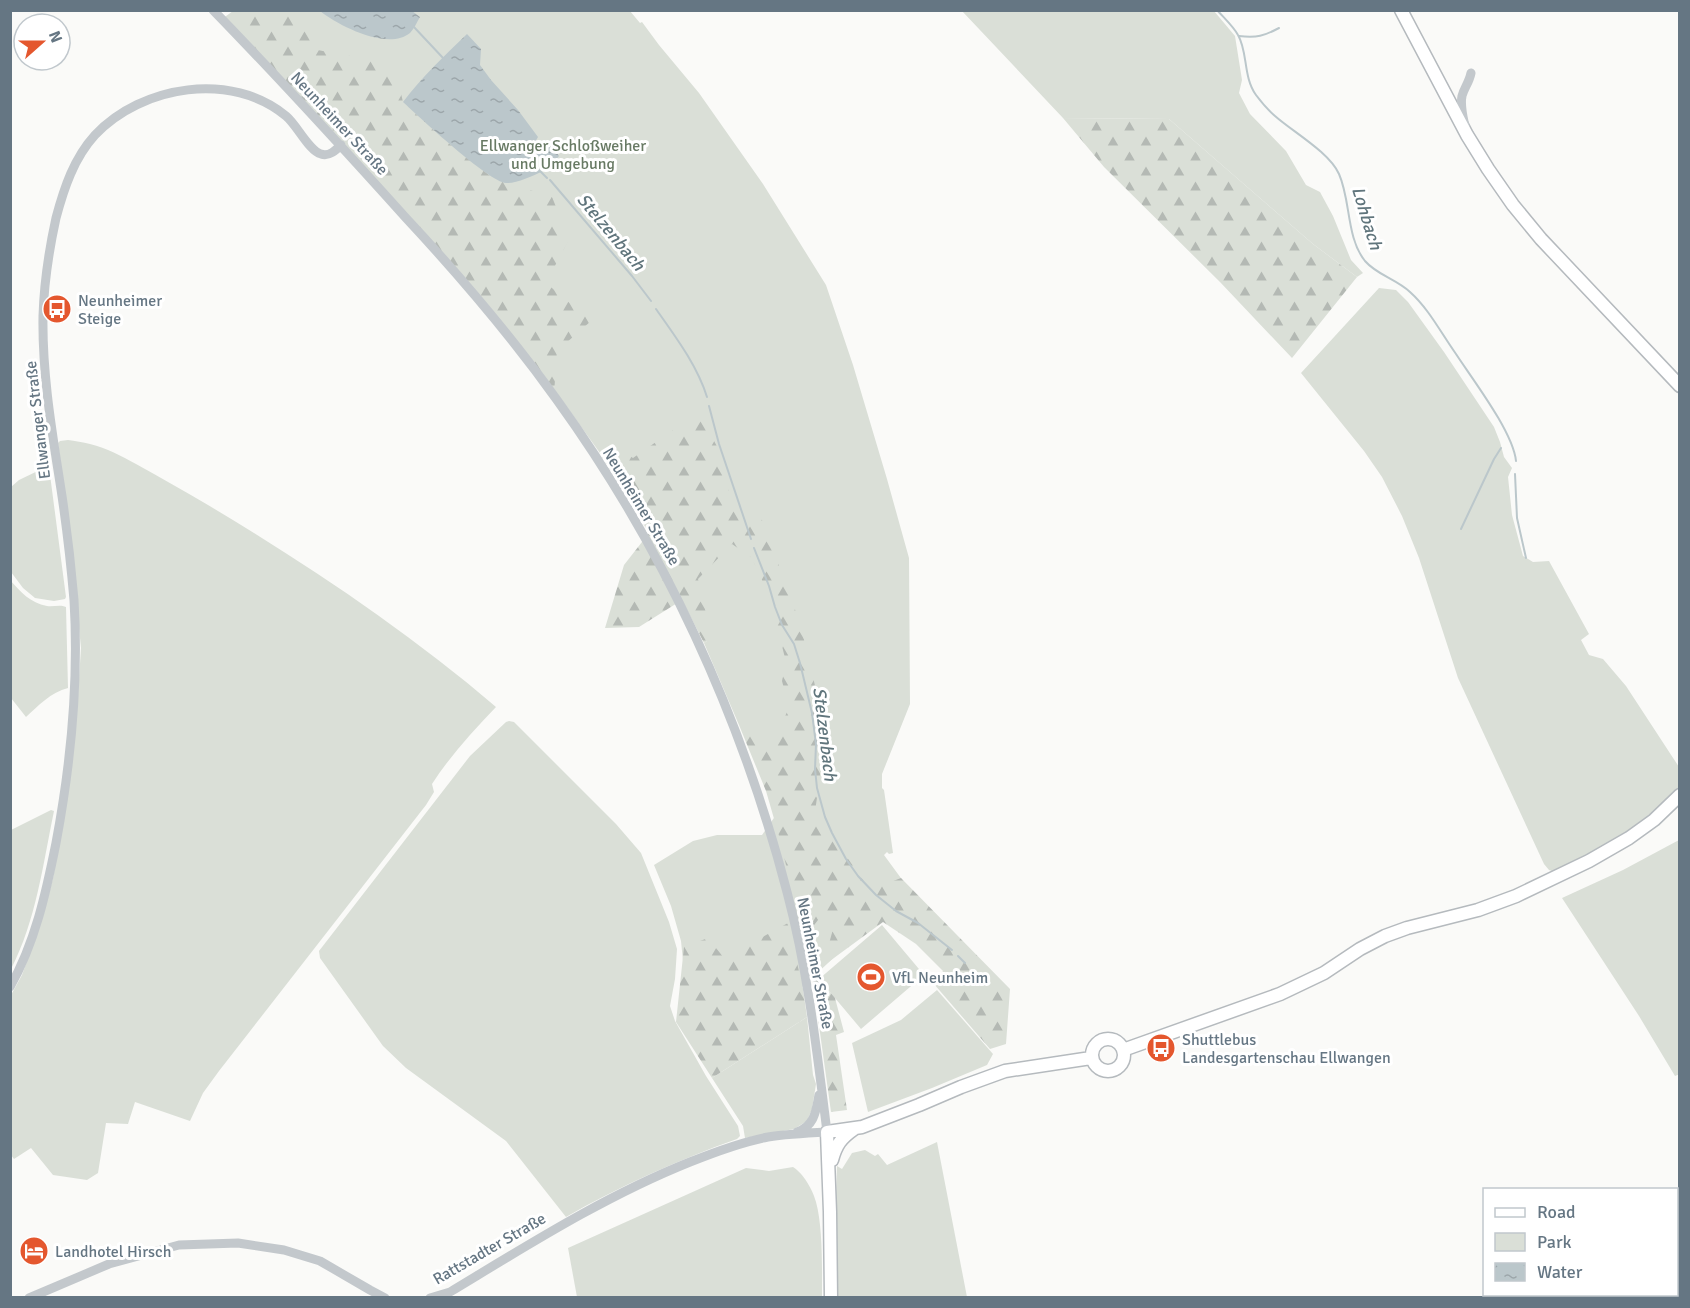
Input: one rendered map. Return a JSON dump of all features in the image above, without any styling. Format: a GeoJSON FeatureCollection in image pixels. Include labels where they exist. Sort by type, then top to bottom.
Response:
{"type":"FeatureCollection","features":[{"type":"Feature","properties":{"kind":"main road"},"geometry":{"type":"LineString","coordinates":[[1401,10],[1467,135],[1513,205],[1541,239],[1680,386]]}},
{"type":"Feature","properties":{"kind":"main road"},"geometry":{"type":"LineString","coordinates":[[1123,1050],[1280,994],[1324,972],[1385,936],[1478,910],[1515,896],[1589,861],[1629,838],[1654,820],[1680,795]]}},
{"type":"Feature","properties":{"kind":"main road"},"geometry":{"type":"LineString","coordinates":[[1103,1040],[1116,1041],[1123,1050],[1122,1062],[1114,1071],[1098,1068],[1091,1058],[1094,1047],[1103,1040]]}},
{"type":"Feature","properties":{"kind":"main road"},"geometry":{"type":"LineString","coordinates":[[831,1298],[831,1212],[826,1132],[854,1129],[919,1106],[1005,1071],[1091,1058]]}},
{"type":"Feature","properties":{"kind":"main road"},"geometry":{"type":"LineString","coordinates":[[829,1173],[836,1147],[843,1137],[854,1129]]}},
{"type":"Feature","properties":{"kind":"street","name":"Neunheimer Straße"},"geometry":{"type":"LineString","coordinates":[[213,10],[341,145],[476,296],[558,401],[627,507],[684,610],[728,710],[763,806],[777,853],[800,944],[812,1016],[826,1132]]}},
{"type":"Feature","properties":{"kind":"street"},"geometry":{"type":"LineString","coordinates":[[1467,135],[1461,99],[1469,84],[1471,73]]}},
{"type":"Feature","properties":{"kind":"street","name":"Ellwanger Straße"},"geometry":{"type":"LineString","coordinates":[[10,987],[28,950],[44,900],[62,809],[75,690],[73,590],[69,545],[47,394],[43,316],[52,234],[66,184],[84,150],[94,136],[112,119],[152,98],[178,91],[217,89],[244,94],[275,108],[287,117],[296,125],[310,145],[321,154],[332,153],[341,145]]}},
{"type":"Feature","properties":{"kind":"street"},"geometry":{"type":"LineString","coordinates":[[786,1135],[803,1130],[814,1118],[821,1084]]}},
{"type":"Feature","properties":{"kind":"street"},"geometry":{"type":"LineString","coordinates":[[786,1135],[826,1132]]}},
{"type":"Feature","properties":{"kind":"street","name":"Rattstadter Straße"},"geometry":{"type":"LineString","coordinates":[[430,1298],[450,1292],[562,1224],[652,1177],[744,1143],[786,1135]]}},
{"type":"Feature","properties":{"kind":"street"},"geometry":{"type":"LineString","coordinates":[[29,1298],[109,1264],[179,1245],[238,1242],[284,1250],[320,1262],[385,1298]]}},
{"type":"Feature","properties":{"kind":"green space","name":"Ellwanger Schloßweiher und Umgebung"},"geometry":{"type":"Polygon","coordinates":[[[236,10],[630,11],[640,23],[642,22],[699,93],[763,184],[826,285],[853,365],[909,558],[910,704],[882,774],[882,788],[893,853],[887,852],[884,855],[906,885],[882,913],[800,989],[684,971],[681,941],[671,906],[654,865],[693,841],[717,835],[762,835],[776,815],[741,725],[739,725],[704,643],[707,641],[693,582],[603,451],[600,453],[554,389],[555,371],[236,10]]]}},
{"type":"Feature","properties":{"kind":"green space"},"geometry":{"type":"Polygon","coordinates":[[[233,11],[303,11],[316,33],[312,49],[394,64],[403,102],[441,137],[494,179],[552,197],[569,239],[546,283],[591,321],[557,351],[554,395],[476,296],[222,19],[233,11]]]}},
{"type":"Feature","properties":{"kind":"green space"},"geometry":{"type":"Polygon","coordinates":[[[962,11],[1214,11],[1235,36],[1242,80],[1239,93],[1250,114],[1286,151],[1306,185],[1320,192],[1333,216],[1351,260],[1363,273],[1357,277],[1313,244],[1169,119],[1063,118],[962,11]]]}},
{"type":"Feature","properties":{"kind":"green space"},"geometry":{"type":"Polygon","coordinates":[[[1063,118],[1169,119],[1313,244],[1357,277],[1292,358],[1220,282],[1104,167],[1063,118]]]}},
{"type":"Feature","properties":{"kind":"green space"},"geometry":{"type":"Polygon","coordinates":[[[1379,288],[1396,290],[1408,302],[1494,427],[1504,457],[1512,468],[1508,477],[1512,515],[1523,556],[1533,562],[1549,561],[1589,634],[1581,640],[1589,655],[1603,659],[1626,686],[1679,767],[1679,789],[1667,803],[1622,837],[1557,873],[1549,870],[1544,864],[1458,678],[1419,558],[1402,516],[1382,477],[1364,451],[1301,373],[1379,288]]]}},
{"type":"Feature","properties":{"kind":"green space"},"geometry":{"type":"Polygon","coordinates":[[[699,412],[724,460],[730,501],[762,520],[800,623],[822,715],[821,768],[815,812],[870,890],[901,878],[1010,989],[1006,1044],[990,1049],[934,984],[943,971],[916,944],[883,922],[823,966],[833,929],[827,919],[818,920],[811,929],[802,931],[766,791],[739,725],[745,725],[763,750],[777,733],[789,708],[782,681],[786,662],[770,598],[752,558],[732,544],[698,579],[712,638],[704,643],[682,600],[639,627],[605,628],[624,565],[649,533],[600,453],[613,445],[633,458],[699,412]]]}},
{"type":"Feature","properties":{"kind":"green space"},"geometry":{"type":"Polygon","coordinates":[[[68,440],[96,446],[119,455],[245,528],[356,600],[428,652],[496,707],[446,764],[432,784],[434,792],[426,805],[219,1071],[203,1093],[190,1121],[135,1102],[128,1124],[106,1123],[98,1173],[87,1180],[53,1175],[31,1148],[14,1159],[11,1155],[11,995],[22,975],[43,916],[53,878],[77,710],[81,648],[58,443],[68,440]]]}},
{"type":"Feature","properties":{"kind":"green space"},"geometry":{"type":"Polygon","coordinates":[[[49,467],[66,597],[54,601],[35,598],[23,588],[11,572],[11,487],[19,480],[49,467]]]}},
{"type":"Feature","properties":{"kind":"green space"},"geometry":{"type":"Polygon","coordinates":[[[10,580],[26,596],[36,602],[47,606],[66,607],[68,688],[50,696],[26,717],[11,698],[10,580]]]}},
{"type":"Feature","properties":{"kind":"green space"},"geometry":{"type":"Polygon","coordinates":[[[509,721],[514,722],[616,824],[641,853],[669,922],[677,949],[670,1006],[675,1021],[738,1126],[740,1136],[650,1174],[566,1217],[506,1141],[406,1068],[383,1046],[320,958],[319,951],[470,756],[509,721]]]}},
{"type":"Feature","properties":{"kind":"green space"},"geometry":{"type":"Polygon","coordinates":[[[51,810],[54,811],[33,912],[20,951],[11,969],[11,830],[51,810]]]}},
{"type":"Feature","properties":{"kind":"green space"},"geometry":{"type":"Polygon","coordinates":[[[1679,840],[1680,1074],[1675,1076],[1562,898],[1623,870],[1679,840]]]}},
{"type":"Feature","properties":{"kind":"green space"},"geometry":{"type":"Polygon","coordinates":[[[788,923],[807,1017],[712,1078],[676,1022],[684,947],[708,938],[724,958],[788,923]]]}},
{"type":"Feature","properties":{"kind":"green space","name":"VfL Neunheim"},"geometry":{"type":"Polygon","coordinates":[[[882,925],[924,975],[861,1029],[819,979],[882,925]]]}},
{"type":"Feature","properties":{"kind":"green space"},"geometry":{"type":"Polygon","coordinates":[[[819,979],[835,998],[844,1032],[836,1035],[847,1110],[831,1112],[813,982],[819,979]]]}},
{"type":"Feature","properties":{"kind":"green space"},"geometry":{"type":"Polygon","coordinates":[[[937,990],[993,1054],[987,1065],[868,1112],[852,1043],[901,1020],[937,990]]]}},
{"type":"Feature","properties":{"kind":"green space"},"geometry":{"type":"Polygon","coordinates":[[[807,1017],[816,1084],[812,1109],[807,1121],[794,1129],[745,1138],[743,1126],[712,1078],[807,1017]]]}},
{"type":"Feature","properties":{"kind":"green space"},"geometry":{"type":"Polygon","coordinates":[[[937,1142],[967,1297],[833,1298],[837,1166],[842,1169],[852,1153],[865,1150],[875,1156],[878,1154],[887,1165],[937,1142]]]}},
{"type":"Feature","properties":{"kind":"green space"},"geometry":{"type":"Polygon","coordinates":[[[793,1167],[807,1182],[816,1202],[821,1236],[822,1297],[577,1297],[568,1248],[746,1168],[769,1171],[793,1167]]]}},
{"type":"Feature","properties":{"kind":"water"},"geometry":{"type":"Polygon","coordinates":[[[320,11],[412,11],[420,17],[410,33],[401,38],[389,39],[377,38],[351,29],[320,11]]]}},
{"type":"Feature","properties":{"kind":"water"},"geometry":{"type":"Polygon","coordinates":[[[467,34],[481,49],[480,65],[538,137],[529,153],[531,161],[541,172],[529,178],[506,183],[497,180],[454,148],[403,102],[467,34]]]}},
{"type":"Feature","properties":{"kind":"water"},"geometry":{"type":"Polygon","coordinates":[[[549,146],[559,156],[555,161],[547,163],[537,155],[540,147],[549,146]]]}},
{"type":"Feature","properties":{"kind":"waterway","name":"Lohbach"},"geometry":{"type":"LineString","coordinates":[[1217,10],[1238,35],[1249,80],[1256,95],[1275,116],[1327,158],[1339,174],[1355,241],[1365,261],[1375,270],[1405,288],[1429,314],[1500,421],[1508,436],[1516,461]]}},
{"type":"Feature","properties":{"kind":"waterway","name":"Stelzenbach"},"geometry":{"type":"LineString","coordinates":[[413,26],[444,59]]}},
{"type":"Feature","properties":{"kind":"waterway"},"geometry":{"type":"LineString","coordinates":[[1239,36],[1260,36],[1279,28]]}},
{"type":"Feature","properties":{"kind":"waterway","name":"Stelzenbach"},"geometry":{"type":"LineString","coordinates":[[539,170],[547,178]]}},
{"type":"Feature","properties":{"kind":"waterway","name":"Stelzenbach"},"geometry":{"type":"LineString","coordinates":[[550,180],[651,301]]}},
{"type":"Feature","properties":{"kind":"waterway","name":"Stelzenbach"},"geometry":{"type":"LineString","coordinates":[[656,309],[691,362],[707,397]]}},
{"type":"Feature","properties":{"kind":"waterway","name":"Stelzenbach"},"geometry":{"type":"LineString","coordinates":[[709,406],[719,444],[751,539]]}},
{"type":"Feature","properties":{"kind":"waterway"},"geometry":{"type":"LineString","coordinates":[[1461,529],[1501,448]]}},
{"type":"Feature","properties":{"kind":"waterway","name":"Lohbach"},"geometry":{"type":"LineString","coordinates":[[1515,474],[1517,518],[1526,558]]}},
{"type":"Feature","properties":{"kind":"waterway","name":"Stelzenbach"},"geometry":{"type":"LineString","coordinates":[[754,548],[782,625],[794,644],[800,663],[812,713],[816,744],[817,788],[832,833],[858,876],[876,895],[896,911],[918,923],[952,950]]}},
{"type":"Feature","properties":{"kind":"waterway","name":"Stelzenbach"},"geometry":{"type":"LineString","coordinates":[[958,956],[965,963]]}},
{"type":"Feature","properties":{"kind":"place","name":"Neunheimer Steige"},"geometry":{"type":"Point","coordinates":[57,309]}},
{"type":"Feature","properties":{"kind":"place","name":"VfL Neunheim"},"geometry":{"type":"Point","coordinates":[871,977]}},
{"type":"Feature","properties":{"kind":"place","name":"Shuttlebus Landesgartenschau Ellwangen"},"geometry":{"type":"Point","coordinates":[1161,1048]}},
{"type":"Feature","properties":{"kind":"place","name":"Landhotel Hirsch"},"geometry":{"type":"Point","coordinates":[34,1251]}}]}
